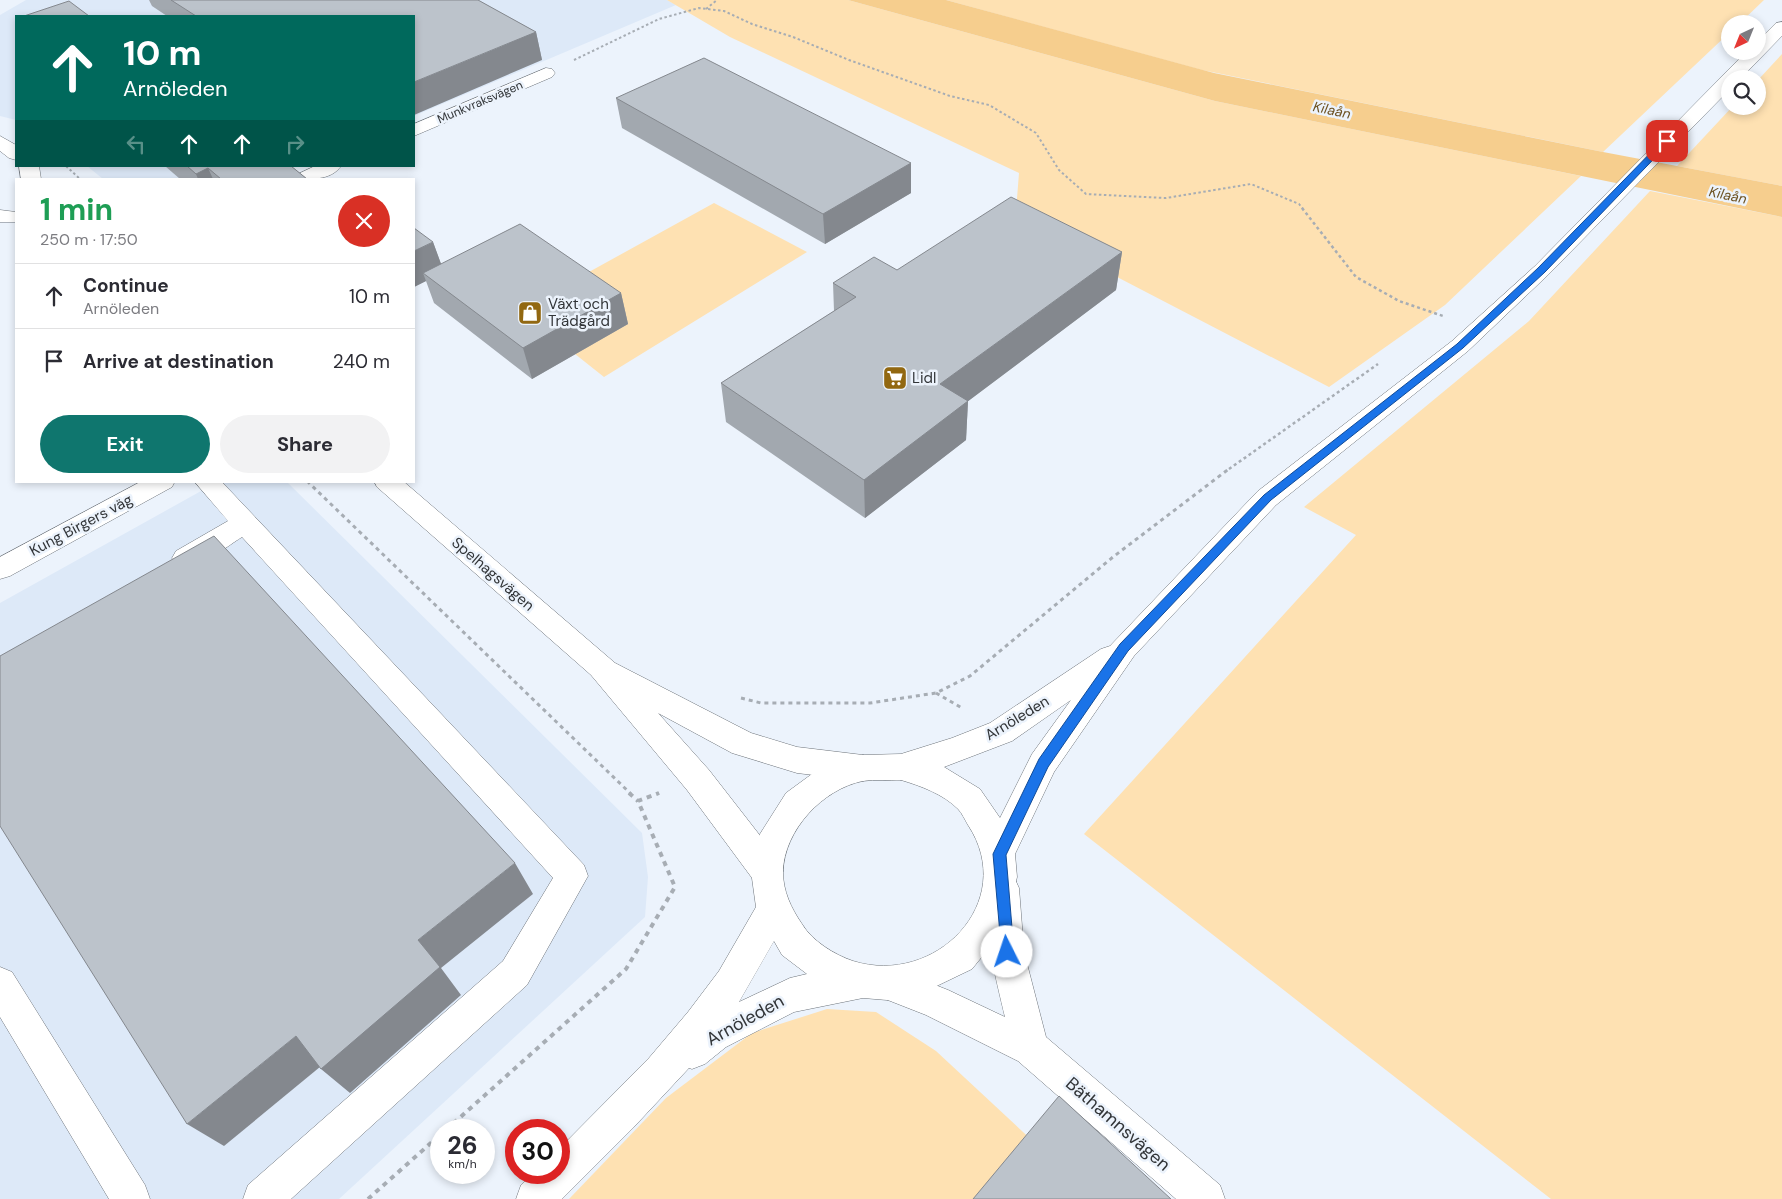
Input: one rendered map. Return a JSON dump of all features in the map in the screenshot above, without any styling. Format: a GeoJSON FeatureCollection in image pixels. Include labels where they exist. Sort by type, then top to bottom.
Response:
{"type":"FeatureCollection","features":[{"type":"Feature","properties":{"kind":"main road","name":"Arnöleden"},"geometry":{"type":"LineString","coordinates":[[1766,42],[1782,27]]}},
{"type":"Feature","properties":{"kind":"main road","name":"Arnöleden"},"geometry":{"type":"LineString","coordinates":[[643,1091],[713,1034],[790,995],[920,977],[960,957],[990,921],[1000,866],[1043,763],[1124,648],[1267,498],[1460,346],[1542,270],[1748,60]]}},
{"type":"Feature","properties":{"kind":"main road","name":"Munkvraksvägen"},"geometry":{"type":"LineString","coordinates":[[415,131],[546,73]]}},
{"type":"Feature","properties":{"kind":"main road"},"geometry":{"type":"LineString","coordinates":[[0,142],[15,153]]}},
{"type":"Feature","properties":{"kind":"main road"},"geometry":{"type":"LineString","coordinates":[[305,178],[330,167]]}},
{"type":"Feature","properties":{"kind":"main road","name":"Kung Birgers väg"},"geometry":{"type":"LineString","coordinates":[[0,569],[159,483]]}},
{"type":"Feature","properties":{"kind":"main road"},"geometry":{"type":"LineString","coordinates":[[208,483],[572,876],[514,973],[262,1199]]}},
{"type":"Feature","properties":{"kind":"main road","name":"Spelhagsvägen"},"geometry":{"type":"LineString","coordinates":[[388,483],[601,668],[698,780],[767,871]]}},
{"type":"Feature","properties":{"kind":"main road"},"geometry":{"type":"LineString","coordinates":[[161,573],[245,523]]}},
{"type":"Feature","properties":{"kind":"main road","name":"Arnöleden"},"geometry":{"type":"LineString","coordinates":[[901,767],[957,750],[1001,732],[1124,648]]}},
{"type":"Feature","properties":{"kind":"main road","name":"Spelhagsvägen"},"geometry":{"type":"LineString","coordinates":[[601,668],[743,744],[796,760],[863,768]]}},
{"type":"Feature","properties":{"kind":"main road"},"geometry":{"type":"LineString","coordinates":[[773,908],[767,871],[776,834],[797,803],[827,780],[863,768],[901,767],[937,778],[969,799],[993,835],[1000,866],[1007,952],[1031,1048]]}},
{"type":"Feature","properties":{"kind":"main road","name":"Arnöleden"},"geometry":{"type":"LineString","coordinates":[[535,1199],[643,1091],[706,1018],[742,967],[773,908]]}},
{"type":"Feature","properties":{"kind":"main road","name":"Bäthamnsvägen"},"geometry":{"type":"LineString","coordinates":[[773,908],[794,943],[829,970],[875,982],[936,1002],[1031,1048],[1206,1199]]}},
{"type":"Feature","properties":{"kind":"main road"},"geometry":{"type":"LineString","coordinates":[[0,984],[131,1199]]}},
{"type":"Feature","properties":{"kind":"path"},"geometry":{"type":"LineString","coordinates":[[705,9],[717,0]]}},
{"type":"Feature","properties":{"kind":"path"},"geometry":{"type":"LineString","coordinates":[[546,73],[659,19],[698,8],[724,11],[752,24],[793,37],[867,67],[950,96],[989,105],[1036,133],[1059,170],[1086,194],[1166,198],[1250,184],[1299,204],[1356,277],[1400,301],[1446,317],[1438,323]]}},
{"type":"Feature","properties":{"kind":"path"},"geometry":{"type":"LineString","coordinates":[[67,167],[79,178]]}},
{"type":"Feature","properties":{"kind":"path"},"geometry":{"type":"LineString","coordinates":[[743,744],[761,703],[870,703],[936,693],[970,676],[1113,557],[1242,459],[1381,362]]}},
{"type":"Feature","properties":{"kind":"path"},"geometry":{"type":"LineString","coordinates":[[308,483],[638,801],[675,887],[626,969],[458,1119]]}},
{"type":"Feature","properties":{"kind":"path"},"geometry":{"type":"LineString","coordinates":[[638,801],[698,780]]}},
{"type":"Feature","properties":{"kind":"path"},"geometry":{"type":"LineString","coordinates":[[368,1199],[430,1144]]}},
{"type":"Feature","properties":{"kind":"shaded area"},"geometry":{"type":"Polygon","coordinates":[[[26,0],[667,0],[676,5],[415,116],[415,15],[15,15],[15,120],[0,116],[0,15],[26,0]]]}},
{"type":"Feature","properties":{"kind":"shaded area"},"geometry":{"type":"Polygon","coordinates":[[[667,0],[848,0],[1215,101],[1581,176],[1445,305],[1329,387],[1015,224],[1019,173],[730,37],[667,0]]]}},
{"type":"Feature","properties":{"kind":"shaded area"},"geometry":{"type":"Polygon","coordinates":[[[946,0],[1764,0],[1748,15],[1721,15],[1721,41],[1603,152],[1202,70],[946,0]]]}},
{"type":"Feature","properties":{"kind":"shaded area"},"geometry":{"type":"Polygon","coordinates":[[[1782,54],[1782,186],[1677,166],[1725,115],[1766,115],[1766,71],[1782,54]]]}},
{"type":"Feature","properties":{"kind":"shaded area"},"geometry":{"type":"Polygon","coordinates":[[[88,167],[291,167],[266,178],[102,178],[88,167]]]}},
{"type":"Feature","properties":{"kind":"shaded area"},"geometry":{"type":"Polygon","coordinates":[[[1650,191],[1782,217],[1782,1199],[1551,1199],[1084,834],[1356,535],[1304,507],[1529,321],[1650,191]]]}},
{"type":"Feature","properties":{"kind":"shaded area"},"geometry":{"type":"Polygon","coordinates":[[[714,203],[807,252],[604,377],[575,354],[628,323],[569,283],[714,203]]]}},
{"type":"Feature","properties":{"kind":"shaded area"},"geometry":{"type":"Polygon","coordinates":[[[215,483],[288,483],[642,833],[648,877],[645,917],[339,1199],[0,1199],[0,603],[215,483]]]}},
{"type":"Feature","properties":{"kind":"shaded area"},"geometry":{"type":"Polygon","coordinates":[[[827,1009],[876,1012],[936,1051],[1095,1199],[569,1199],[666,1098],[752,1033],[827,1009]]]}},
{"type":"Feature","properties":{"kind":"water","name":"Kilaån"},"geometry":{"type":"Polygon","coordinates":[[[848,0],[946,0],[1214,73],[1603,152],[1782,186],[1782,217],[1215,101],[848,0]]]}},
{"type":"Feature","properties":{"kind":"building"},"geometry":{"type":"Polygon","coordinates":[[[171,0],[478,0],[536,32],[415,82],[415,15],[194,15],[171,0]]]}},
{"type":"Feature","properties":{"kind":"building"},"geometry":{"type":"Polygon","coordinates":[[[69,1],[88,15],[27,15],[69,1]]]}},
{"type":"Feature","properties":{"kind":"building"},"geometry":{"type":"Polygon","coordinates":[[[704,58],[911,163],[823,214],[616,98],[704,58]]]}},
{"type":"Feature","properties":{"kind":"building"},"geometry":{"type":"Polygon","coordinates":[[[188,167],[292,167],[306,178],[220,178],[208,168],[196,174],[188,167]]]}},
{"type":"Feature","properties":{"kind":"building","name":"Lidl"},"geometry":{"type":"Polygon","coordinates":[[[1011,197],[1122,252],[940,384],[968,401],[864,480],[721,383],[856,297],[833,283],[874,257],[897,270],[1011,197]]]}},
{"type":"Feature","properties":{"kind":"building"},"geometry":{"type":"Polygon","coordinates":[[[520,224],[621,293],[523,348],[423,273],[520,224]]]}},
{"type":"Feature","properties":{"kind":"building"},"geometry":{"type":"Polygon","coordinates":[[[415,229],[433,242],[415,251],[415,229]]]}},
{"type":"Feature","properties":{"kind":"building"},"geometry":{"type":"Polygon","coordinates":[[[214,536],[515,863],[418,940],[440,967],[321,1069],[296,1036],[187,1124],[0,826],[0,656],[214,536]]]}},
{"type":"Feature","properties":{"kind":"building"},"geometry":{"type":"Polygon","coordinates":[[[1059,1096],[1171,1199],[973,1199],[1059,1096]]]}},
{"type":"Feature","properties":{"kind":"place","name":"Växt och Trädgård"},"geometry":{"type":"Point","coordinates":[530,313]}},
{"type":"Feature","properties":{"kind":"place","name":"Lidl"},"geometry":{"type":"Point","coordinates":[895,378]}},
{"type":"Feature","properties":{"kind":"route"},"geometry":{"type":"LineString","coordinates":[[1007,952],[1000,854],[1043,763],[1124,648],[1267,498],[1460,346],[1542,270],[1667,141]]}}]}
